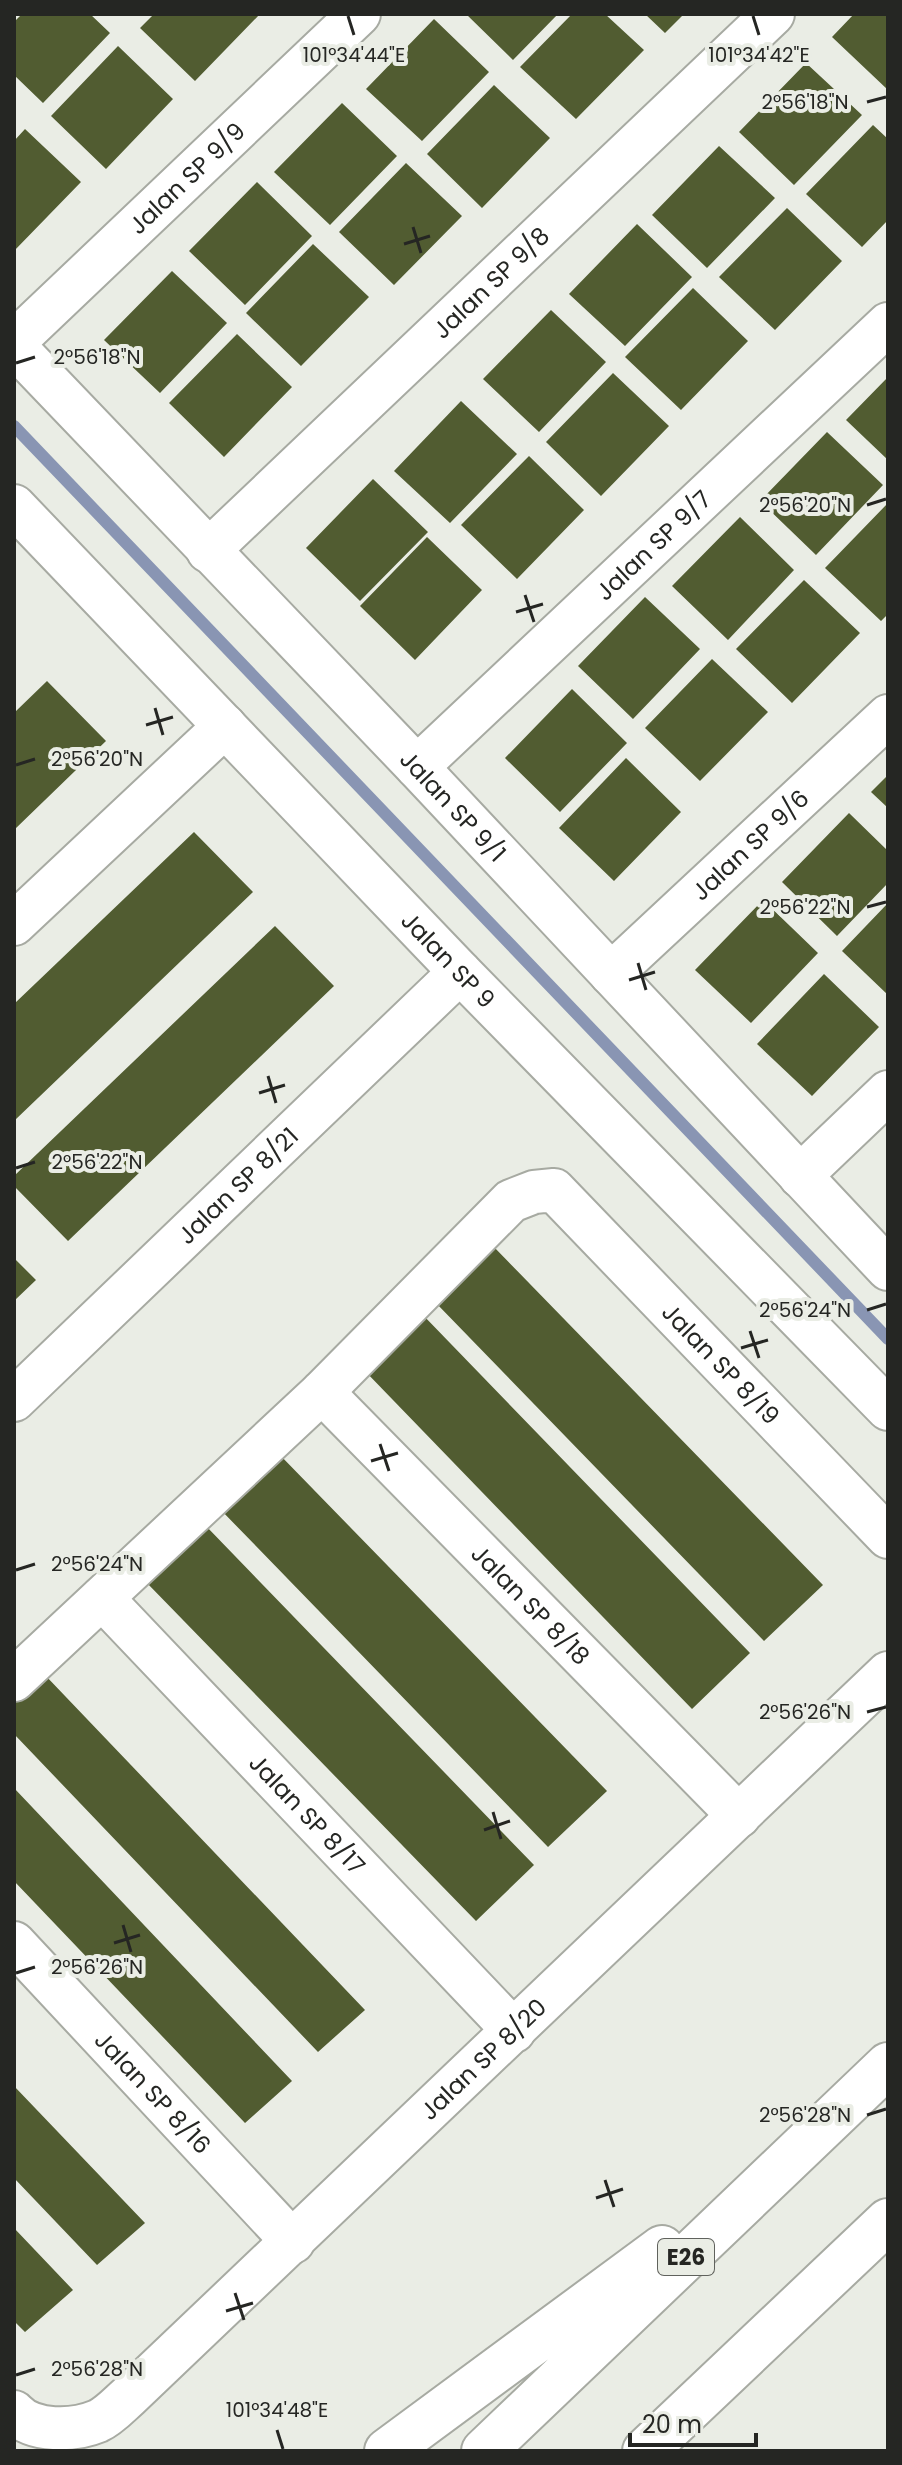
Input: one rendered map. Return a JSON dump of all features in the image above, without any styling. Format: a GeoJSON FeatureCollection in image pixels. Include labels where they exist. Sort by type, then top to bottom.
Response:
{"type":"FeatureCollection","features":[{"type":"Feature","properties":{"kind":"highway","name":"E26"},"geometry":{"type":"LineString","coordinates":[[484,2451],[888,2065]]}},
{"type":"Feature","properties":{"kind":"highway"},"geometry":{"type":"LineString","coordinates":[[387,2451],[805,2142]]}},
{"type":"Feature","properties":{"kind":"highway"},"geometry":{"type":"LineString","coordinates":[[645,2451],[888,2221]]}},
{"type":"Feature","properties":{"kind":"street","name":"Jalan SP 9/9"},"geometry":{"type":"LineString","coordinates":[[14,344],[359,14]]}},
{"type":"Feature","properties":{"kind":"street","name":"Jalan SP 9/8"},"geometry":{"type":"LineString","coordinates":[[208,551],[773,14]]}},
{"type":"Feature","properties":{"kind":"street","name":"Jalan SP 9/7"},"geometry":{"type":"LineString","coordinates":[[417,767],[888,324]]}},
{"type":"Feature","properties":{"kind":"street","name":"Jalan SP 9/1"},"geometry":{"type":"LineString","coordinates":[[14,344],[417,767],[888,1269]]}},
{"type":"Feature","properties":{"kind":"street","name":"Jalan SP 9"},"geometry":{"type":"LineString","coordinates":[[14,506],[460,972],[888,1409]]}},
{"type":"Feature","properties":{"kind":"street","name":"Jalan SP 9/6"},"geometry":{"type":"LineString","coordinates":[[611,974],[888,716]]}},
{"type":"Feature","properties":{"kind":"street"},"geometry":{"type":"LineString","coordinates":[[14,924],[225,726]]}},
{"type":"Feature","properties":{"kind":"street","name":"Jalan SP 8/21"},"geometry":{"type":"LineString","coordinates":[[14,1400],[460,972]]}},
{"type":"Feature","properties":{"kind":"street"},"geometry":{"type":"LineString","coordinates":[[800,1176],[888,1092]]}},
{"type":"Feature","properties":{"kind":"street","name":"Jalan SP 8/19"},"geometry":{"type":"LineString","coordinates":[[322,1392],[511,1201],[534,1192],[554,1190],[888,1537]]}},
{"type":"Feature","properties":{"kind":"street"},"geometry":{"type":"LineString","coordinates":[[14,1680],[322,1392]]}},
{"type":"Feature","properties":{"kind":"street","name":"Jalan SP 8/18"},"geometry":{"type":"LineString","coordinates":[[322,1392],[739,1816]]}},
{"type":"Feature","properties":{"kind":"street","name":"Jalan SP 8/17"},"geometry":{"type":"LineString","coordinates":[[102,1598],[514,2031]]}},
{"type":"Feature","properties":{"kind":"street","name":"Jalan SP 8/20"},"geometry":{"type":"LineString","coordinates":[[14,2412],[18,2417],[41,2426],[71,2428],[100,2420],[128,2397],[888,1673]]}},
{"type":"Feature","properties":{"kind":"street","name":"Jalan SP 8/16"},"geometry":{"type":"LineString","coordinates":[[14,1943],[293,2242]]}},
{"type":"Feature","properties":{"kind":"building"},"geometry":{"type":"Polygon","coordinates":[[[22,14],[90,14],[110,33],[43,103],[14,75],[14,22],[22,14]]]}},
{"type":"Feature","properties":{"kind":"building"},"geometry":{"type":"Polygon","coordinates":[[[154,14],[260,14],[195,81],[140,28],[154,14]]]}},
{"type":"Feature","properties":{"kind":"building"},"geometry":{"type":"Polygon","coordinates":[[[466,14],[558,14],[513,60],[466,14]]]}},
{"type":"Feature","properties":{"kind":"building"},"geometry":{"type":"Polygon","coordinates":[[[572,14],[605,14],[644,50],[576,119],[520,67],[572,14]]]}},
{"type":"Feature","properties":{"kind":"building"},"geometry":{"type":"Polygon","coordinates":[[[645,14],[684,14],[665,33],[645,14]]]}},
{"type":"Feature","properties":{"kind":"building"},"geometry":{"type":"Polygon","coordinates":[[[854,14],[888,14],[888,90],[832,37],[854,14]]]}},
{"type":"Feature","properties":{"kind":"building"},"geometry":{"type":"Polygon","coordinates":[[[434,19],[489,72],[422,141],[366,89],[434,19]]]}},
{"type":"Feature","properties":{"kind":"building"},"geometry":{"type":"Polygon","coordinates":[[[118,46],[173,99],[106,169],[51,116],[118,46]]]}},
{"type":"Feature","properties":{"kind":"building"},"geometry":{"type":"Polygon","coordinates":[[[806,63],[862,115],[794,185],[739,132],[806,63]]]}},
{"type":"Feature","properties":{"kind":"building"},"geometry":{"type":"Polygon","coordinates":[[[494,85],[550,138],[482,208],[427,154],[494,85]]]}},
{"type":"Feature","properties":{"kind":"building"},"geometry":{"type":"Polygon","coordinates":[[[342,103],[397,156],[330,225],[274,172],[342,103]]]}},
{"type":"Feature","properties":{"kind":"building"},"geometry":{"type":"Polygon","coordinates":[[[873,125],[888,139],[888,220],[862,247],[806,194],[873,125]]]}},
{"type":"Feature","properties":{"kind":"building"},"geometry":{"type":"Polygon","coordinates":[[[25,129],[81,182],[14,251],[14,141],[25,129]]]}},
{"type":"Feature","properties":{"kind":"building"},"geometry":{"type":"Polygon","coordinates":[[[719,146],[775,198],[707,268],[652,215],[719,146]]]}},
{"type":"Feature","properties":{"kind":"building"},"geometry":{"type":"Polygon","coordinates":[[[406,163],[462,216],[394,285],[339,232],[406,163]]]}},
{"type":"Feature","properties":{"kind":"building"},"geometry":{"type":"Polygon","coordinates":[[[257,182],[312,236],[245,305],[189,251],[257,182]]]}},
{"type":"Feature","properties":{"kind":"building"},"geometry":{"type":"Polygon","coordinates":[[[787,208],[842,261],[775,330],[719,277],[787,208]]]}},
{"type":"Feature","properties":{"kind":"building"},"geometry":{"type":"Polygon","coordinates":[[[637,224],[692,277],[625,346],[569,294],[637,224]]]}},
{"type":"Feature","properties":{"kind":"building"},"geometry":{"type":"Polygon","coordinates":[[[313,244],[369,297],[301,366],[246,313],[313,244]]]}},
{"type":"Feature","properties":{"kind":"building"},"geometry":{"type":"Polygon","coordinates":[[[172,271],[227,323],[160,393],[104,340],[172,271]]]}},
{"type":"Feature","properties":{"kind":"building"},"geometry":{"type":"Polygon","coordinates":[[[693,288],[748,341],[681,410],[625,357],[693,288]]]}},
{"type":"Feature","properties":{"kind":"building"},"geometry":{"type":"Polygon","coordinates":[[[551,310],[606,362],[539,432],[483,379],[551,310]]]}},
{"type":"Feature","properties":{"kind":"building"},"geometry":{"type":"Polygon","coordinates":[[[237,334],[292,387],[224,457],[169,403],[237,334]]]}},
{"type":"Feature","properties":{"kind":"building"},"geometry":{"type":"Polygon","coordinates":[[[613,373],[669,426],[601,496],[546,442],[613,373]]]}},
{"type":"Feature","properties":{"kind":"building"},"geometry":{"type":"Polygon","coordinates":[[[888,377],[888,460],[846,420],[888,377]]]}},
{"type":"Feature","properties":{"kind":"building"},"geometry":{"type":"Polygon","coordinates":[[[461,401],[517,454],[450,523],[394,471],[461,401]]]}},
{"type":"Feature","properties":{"kind":"building"},"geometry":{"type":"Polygon","coordinates":[[[827,432],[883,485],[816,555],[760,501],[827,432]]]}},
{"type":"Feature","properties":{"kind":"building"},"geometry":{"type":"Polygon","coordinates":[[[529,456],[584,510],[517,579],[461,525],[529,456]]]}},
{"type":"Feature","properties":{"kind":"building"},"geometry":{"type":"Polygon","coordinates":[[[373,479],[428,532],[360,601],[306,548],[373,479]]]}},
{"type":"Feature","properties":{"kind":"building"},"geometry":{"type":"Polygon","coordinates":[[[888,503],[888,614],[881,621],[825,568],[888,503]]]}},
{"type":"Feature","properties":{"kind":"building"},"geometry":{"type":"Polygon","coordinates":[[[740,517],[794,570],[728,640],[672,586],[740,517]]]}},
{"type":"Feature","properties":{"kind":"building"},"geometry":{"type":"Polygon","coordinates":[[[427,537],[482,590],[415,660],[360,606],[427,537]]]}},
{"type":"Feature","properties":{"kind":"building"},"geometry":{"type":"Polygon","coordinates":[[[804,580],[860,633],[792,703],[736,649],[804,580]]]}},
{"type":"Feature","properties":{"kind":"building"},"geometry":{"type":"Polygon","coordinates":[[[645,597],[700,649],[633,719],[578,666],[645,597]]]}},
{"type":"Feature","properties":{"kind":"building"},"geometry":{"type":"Polygon","coordinates":[[[712,659],[768,712],[700,781],[645,728],[712,659]]]}},
{"type":"Feature","properties":{"kind":"building"},"geometry":{"type":"Polygon","coordinates":[[[47,681],[106,741],[14,830],[14,713],[47,681]]]}},
{"type":"Feature","properties":{"kind":"building"},"geometry":{"type":"Polygon","coordinates":[[[572,689],[627,743],[560,812],[505,758],[572,689]]]}},
{"type":"Feature","properties":{"kind":"building"},"geometry":{"type":"Polygon","coordinates":[[[626,758],[681,812],[614,881],[559,828],[626,758]]]}},
{"type":"Feature","properties":{"kind":"building"},"geometry":{"type":"Polygon","coordinates":[[[888,775],[888,808],[871,792],[888,775]]]}},
{"type":"Feature","properties":{"kind":"building"},"geometry":{"type":"Polygon","coordinates":[[[849,813],[888,851],[888,883],[837,936],[782,882],[849,813]]]}},
{"type":"Feature","properties":{"kind":"building"},"geometry":{"type":"Polygon","coordinates":[[[194,832],[253,892],[14,1121],[14,1004],[194,832]]]}},
{"type":"Feature","properties":{"kind":"building"},"geometry":{"type":"Polygon","coordinates":[[[763,900],[818,953],[751,1023],[695,970],[763,900]]]}},
{"type":"Feature","properties":{"kind":"building"},"geometry":{"type":"Polygon","coordinates":[[[888,903],[888,995],[842,951],[888,903]]]}},
{"type":"Feature","properties":{"kind":"building"},"geometry":{"type":"Polygon","coordinates":[[[275,926],[334,986],[68,1241],[14,1186],[14,1176],[275,926]]]}},
{"type":"Feature","properties":{"kind":"building"},"geometry":{"type":"Polygon","coordinates":[[[824,974],[879,1027],[812,1096],[757,1044],[824,974]]]}},
{"type":"Feature","properties":{"kind":"building"},"geometry":{"type":"Polygon","coordinates":[[[493,1246],[823,1585],[764,1641],[435,1302],[493,1246]]]}},
{"type":"Feature","properties":{"kind":"building"},"geometry":{"type":"Polygon","coordinates":[[[14,1258],[36,1280],[14,1301],[14,1258]]]}},
{"type":"Feature","properties":{"kind":"building"},"geometry":{"type":"Polygon","coordinates":[[[421,1313],[750,1653],[692,1709],[363,1369],[421,1313]]]}},
{"type":"Feature","properties":{"kind":"building"},"geometry":{"type":"Polygon","coordinates":[[[277,1452],[607,1791],[548,1847],[219,1508],[277,1452]]]}},
{"type":"Feature","properties":{"kind":"building"},"geometry":{"type":"Polygon","coordinates":[[[205,1525],[534,1865],[476,1921],[146,1582],[205,1525]]]}},
{"type":"Feature","properties":{"kind":"building"},"geometry":{"type":"Polygon","coordinates":[[[44,1674],[365,2010],[318,2052],[14,1734],[14,1702],[44,1674]]]}},
{"type":"Feature","properties":{"kind":"building"},"geometry":{"type":"Polygon","coordinates":[[[14,1788],[292,2081],[245,2123],[14,1881],[14,1788]]]}},
{"type":"Feature","properties":{"kind":"building"},"geometry":{"type":"Polygon","coordinates":[[[14,2086],[145,2223],[97,2265],[14,2178],[14,2086]]]}},
{"type":"Feature","properties":{"kind":"building"},"geometry":{"type":"Polygon","coordinates":[[[14,2228],[73,2290],[25,2332],[14,2321],[14,2228]]]}},
{"type":"Feature","properties":{"kind":"waterway"},"geometry":{"type":"LineString","coordinates":[[14,426],[888,1339]]}}]}
